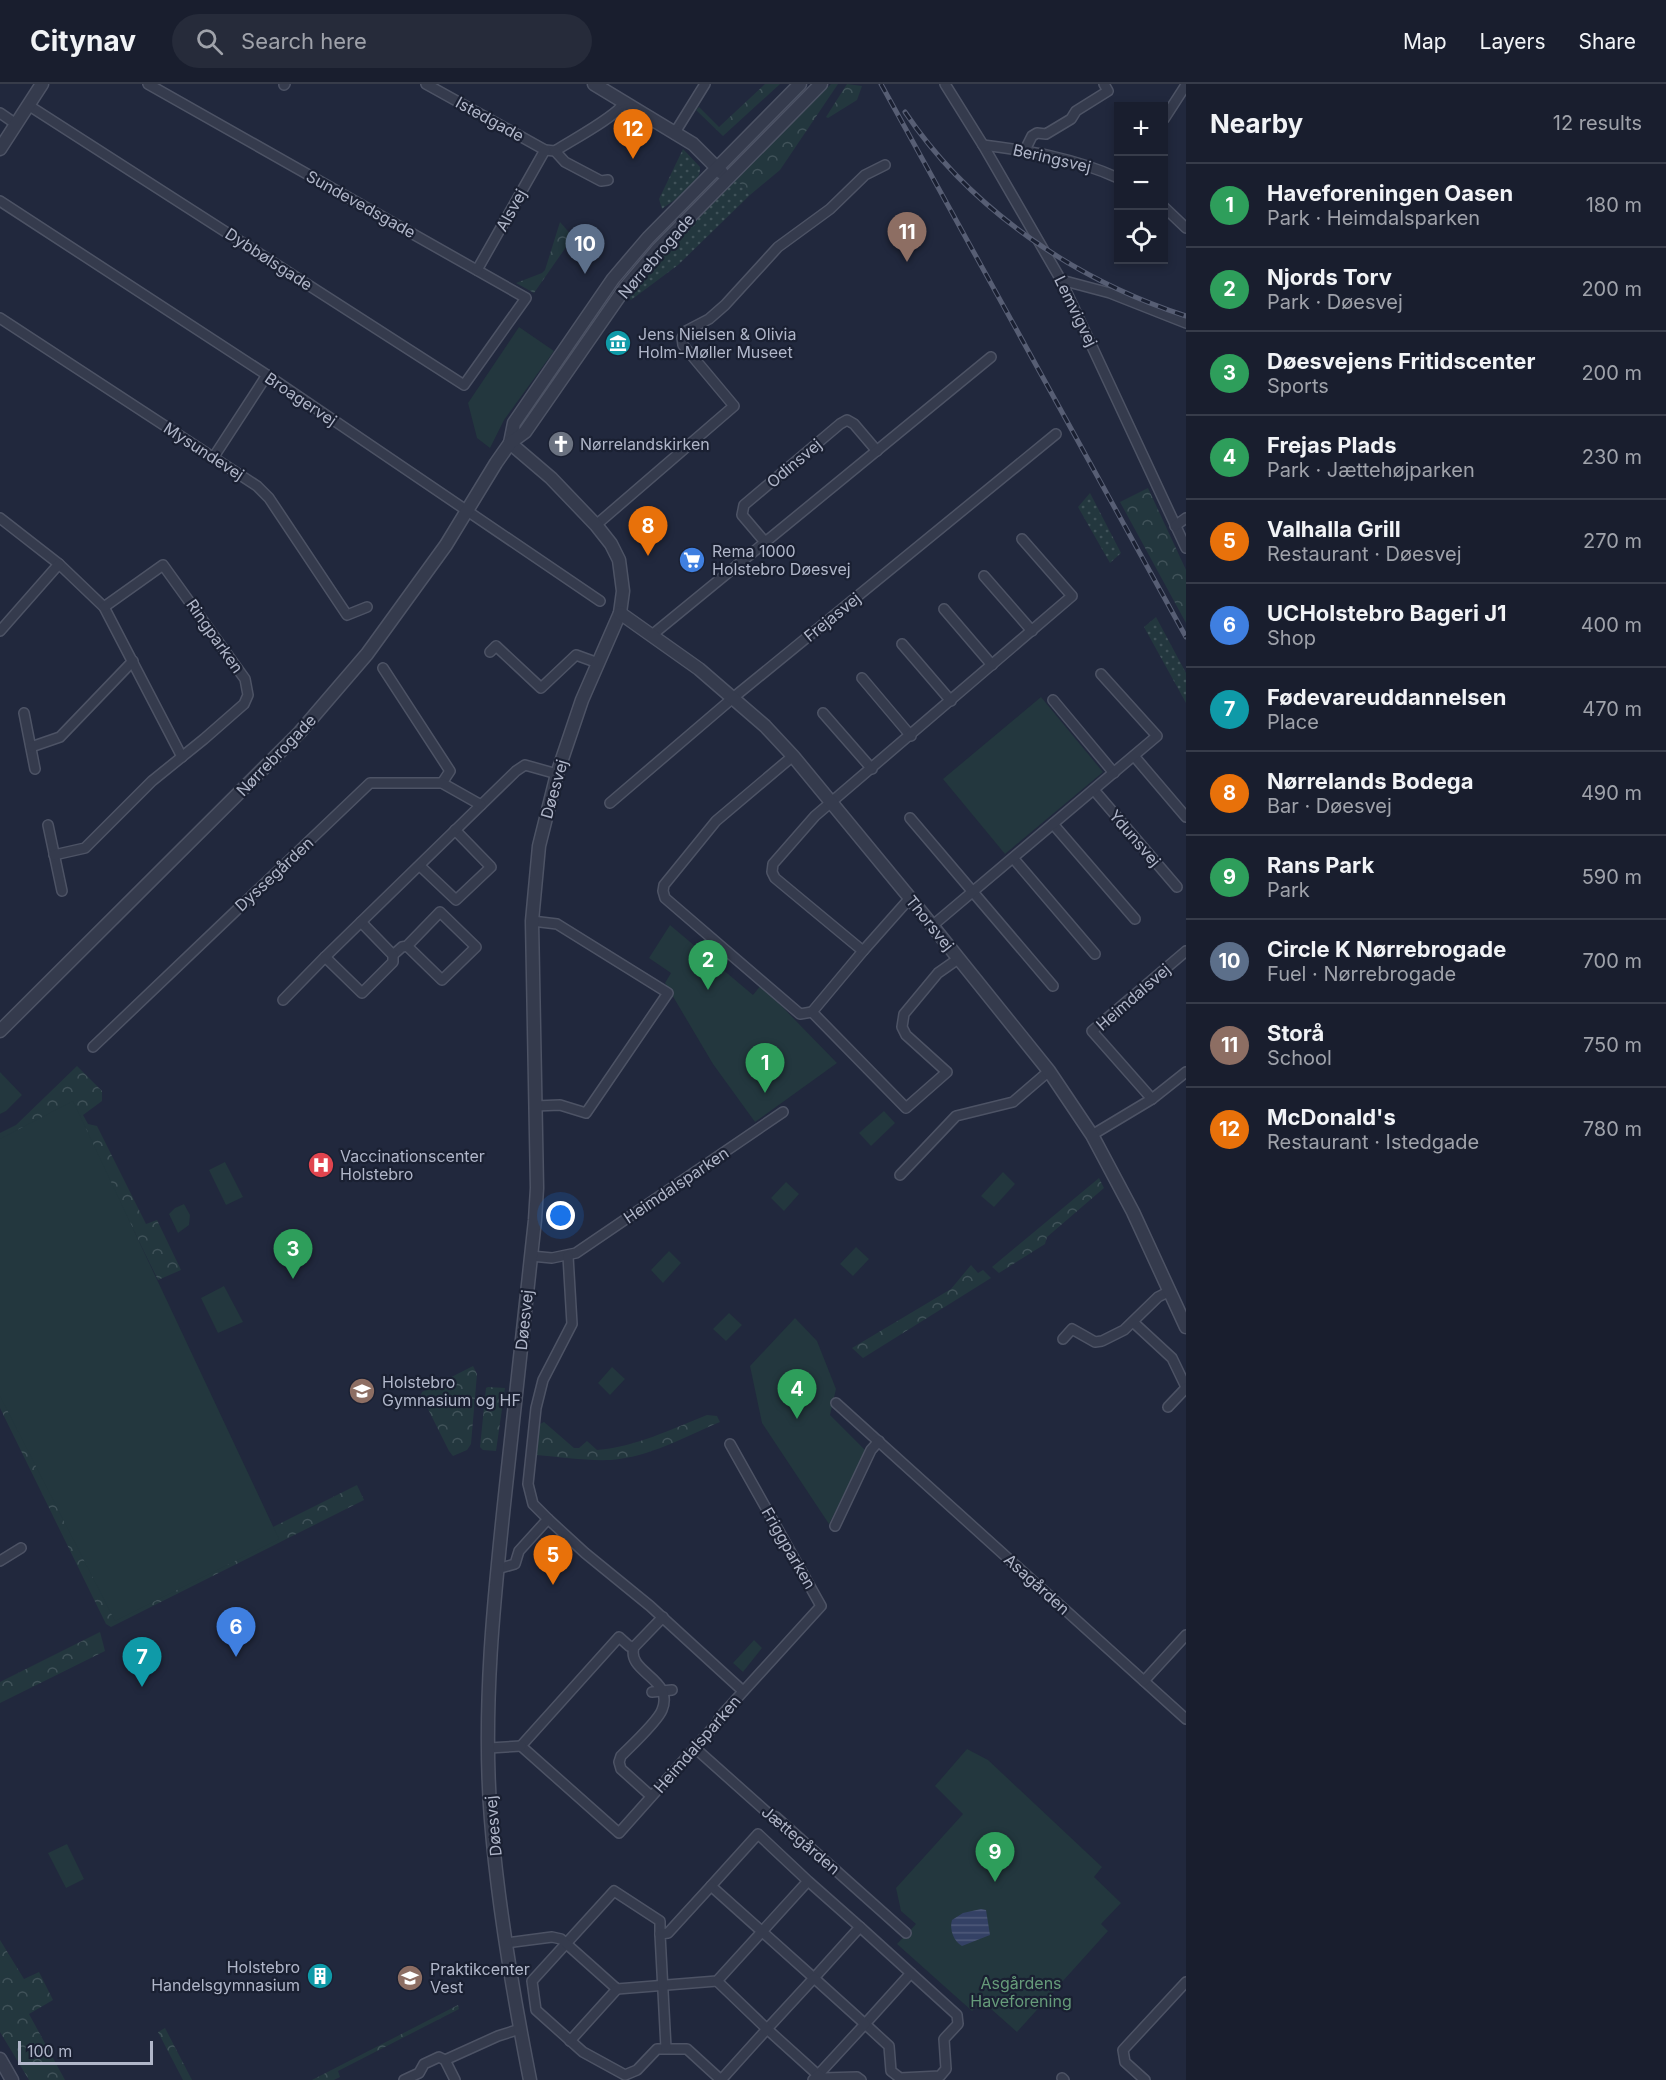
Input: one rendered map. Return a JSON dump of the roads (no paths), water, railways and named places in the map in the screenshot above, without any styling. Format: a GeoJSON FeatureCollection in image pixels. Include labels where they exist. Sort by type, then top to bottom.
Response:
{"type":"FeatureCollection","features":[{"type":"Feature","properties":{"kind":"street"},"geometry":{"type":"LineString","coordinates":[[0,148],[42,84]]}},
{"type":"Feature","properties":{"kind":"street","name":"Sundevedsgade"},"geometry":{"type":"LineString","coordinates":[[148,84],[526,298],[495,342]]}},
{"type":"Feature","properties":{"kind":"street","name":"Istedgade"},"geometry":{"type":"LineString","coordinates":[[426,84],[550,150],[565,162],[601,181],[608,180]]}},
{"type":"Feature","properties":{"kind":"street"},"geometry":{"type":"LineString","coordinates":[[594,84],[693,144],[727,178]]}},
{"type":"Feature","properties":{"kind":"street"},"geometry":{"type":"LineString","coordinates":[[674,134],[705,84]]}},
{"type":"Feature","properties":{"kind":"street","name":"Nørrebrogade"},"geometry":{"type":"LineString","coordinates":[[510,443],[514,423],[613,279],[648,238],[800,84]]}},
{"type":"Feature","properties":{"kind":"street","name":"Nørrebrogade"},"geometry":{"type":"LineString","coordinates":[[0,1031],[300,732],[367,654],[446,545],[510,443],[525,432],[625,288],[658,249],[821,84]]}},
{"type":"Feature","properties":{"kind":"street","name":"Lemvigvej"},"geometry":{"type":"LineString","coordinates":[[945,84],[1061,280],[1186,548]]}},
{"type":"Feature","properties":{"kind":"street"},"geometry":{"type":"LineString","coordinates":[[1025,150],[1032,136],[1037,133],[1046,134],[1071,119],[1076,111],[1108,91],[1104,84]]}},
{"type":"Feature","properties":{"kind":"street"},"geometry":{"type":"LineString","coordinates":[[1168,113],[1186,85]]}},
{"type":"Feature","properties":{"kind":"street"},"geometry":{"type":"LineString","coordinates":[[550,150],[608,117],[624,103]]}},
{"type":"Feature","properties":{"kind":"street","name":"Dybbølsgade"},"geometry":{"type":"LineString","coordinates":[[28,105],[464,385],[495,342]]}},
{"type":"Feature","properties":{"kind":"street"},"geometry":{"type":"LineString","coordinates":[[0,113],[16,124]]}},
{"type":"Feature","properties":{"kind":"street","name":"Beringsvej"},"geometry":{"type":"LineString","coordinates":[[983,145],[1025,150],[1089,165],[1114,176]]}},
{"type":"Feature","properties":{"kind":"street","name":"Alsvej"},"geometry":{"type":"LineString","coordinates":[[477,270],[550,150]]}},
{"type":"Feature","properties":{"kind":"street"},"geometry":{"type":"LineString","coordinates":[[596,525],[734,406],[683,345],[682,338],[686,331],[709,319],[778,248],[830,209],[866,175],[885,165]]}},
{"type":"Feature","properties":{"kind":"street","name":"Broagervej"},"geometry":{"type":"LineString","coordinates":[[0,201],[267,375],[600,600]]}},
{"type":"Feature","properties":{"kind":"street"},"geometry":{"type":"LineString","coordinates":[[1167,210],[1186,228]]}},
{"type":"Feature","properties":{"kind":"street"},"geometry":{"type":"LineString","coordinates":[[1061,280],[1110,293],[1186,324]]}},
{"type":"Feature","properties":{"kind":"street","name":"Mysundevej"},"geometry":{"type":"LineString","coordinates":[[0,318],[257,486],[269,498],[347,615],[367,607]]}},
{"type":"Feature","properties":{"kind":"street"},"geometry":{"type":"LineString","coordinates":[[652,635],[991,357]]}},
{"type":"Feature","properties":{"kind":"street"},"geometry":{"type":"LineString","coordinates":[[213,458],[267,375]]}},
{"type":"Feature","properties":{"kind":"street","name":"Odinsvej"},"geometry":{"type":"LineString","coordinates":[[765,542],[742,515],[744,505],[840,424],[847,420],[854,424],[877,451]]}},
{"type":"Feature","properties":{"kind":"street","name":"Frejasvej"},"geometry":{"type":"LineString","coordinates":[[610,803],[734,698],[1056,434]]}},
{"type":"Feature","properties":{"kind":"street","name":"Døesvej"},"geometry":{"type":"LineString","coordinates":[[510,443],[551,478],[611,544],[619,560],[623,591],[620,613],[582,700],[557,774],[539,846],[532,921],[537,1188],[497,1569],[490,1671],[489,1748],[491,1820],[506,1943],[530,2080]]}},
{"type":"Feature","properties":{"kind":"street"},"geometry":{"type":"LineString","coordinates":[[0,518],[59,564],[104,607],[182,757]]}},
{"type":"Feature","properties":{"kind":"street"},"geometry":{"type":"LineString","coordinates":[[1175,526],[1186,518]]}},
{"type":"Feature","properties":{"kind":"street"},"geometry":{"type":"LineString","coordinates":[[863,951],[775,878],[772,872],[773,864],[815,816],[1072,596],[1022,539]]}},
{"type":"Feature","properties":{"kind":"street"},"geometry":{"type":"LineString","coordinates":[[0,631],[59,564]]}},
{"type":"Feature","properties":{"kind":"street","name":"Ringparken"},"geometry":{"type":"LineString","coordinates":[[54,855],[85,848],[152,781],[244,704],[248,694],[245,679],[163,565],[104,607]]}},
{"type":"Feature","properties":{"kind":"street"},"geometry":{"type":"LineString","coordinates":[[984,576],[1032,631]]}},
{"type":"Feature","properties":{"kind":"street"},"geometry":{"type":"LineString","coordinates":[[944,609],[992,665]]}},
{"type":"Feature","properties":{"kind":"street","name":"Thorsvej"},"geometry":{"type":"LineString","coordinates":[[620,613],[699,669],[765,726],[793,756],[910,898],[1049,1071],[1092,1136],[1133,1212],[1186,1327]]}},
{"type":"Feature","properties":{"kind":"street"},"geometry":{"type":"LineString","coordinates":[[902,644],[951,701]]}},
{"type":"Feature","properties":{"kind":"street"},"geometry":{"type":"LineString","coordinates":[[490,652],[496,646],[541,688],[576,655],[598,663]]}},
{"type":"Feature","properties":{"kind":"street"},"geometry":{"type":"LineString","coordinates":[[31,747],[60,737],[133,661]]}},
{"type":"Feature","properties":{"kind":"street"},"geometry":{"type":"LineString","coordinates":[[383,668],[450,771],[442,783]]}},
{"type":"Feature","properties":{"kind":"street"},"geometry":{"type":"LineString","coordinates":[[932,926],[1157,736],[1101,674]]}},
{"type":"Feature","properties":{"kind":"street"},"geometry":{"type":"LineString","coordinates":[[861,678],[911,736]]}},
{"type":"Feature","properties":{"kind":"street"},"geometry":{"type":"LineString","coordinates":[[1053,700],[1113,773]]}},
{"type":"Feature","properties":{"kind":"street"},"geometry":{"type":"LineString","coordinates":[[24,713],[35,769]]}},
{"type":"Feature","properties":{"kind":"street"},"geometry":{"type":"LineString","coordinates":[[824,713],[872,769]]}},
{"type":"Feature","properties":{"kind":"street"},"geometry":{"type":"LineString","coordinates":[[793,756],[716,821],[664,885],[665,898],[800,1014],[812,1012],[910,898]]}},
{"type":"Feature","properties":{"kind":"street"},"geometry":{"type":"LineString","coordinates":[[1134,756],[1186,817]]}},
{"type":"Feature","properties":{"kind":"street"},"geometry":{"type":"LineString","coordinates":[[284,1000],[325,957],[516,771],[525,765],[557,774]]}},
{"type":"Feature","properties":{"kind":"street","name":"Dyssegården"},"geometry":{"type":"LineString","coordinates":[[93,1047],[370,783],[442,783],[481,805]]}},
{"type":"Feature","properties":{"kind":"street","name":"Ydunsvej"},"geometry":{"type":"LineString","coordinates":[[1094,790],[1177,886]]}},
{"type":"Feature","properties":{"kind":"street"},"geometry":{"type":"LineString","coordinates":[[910,818],[1053,986]]}},
{"type":"Feature","properties":{"kind":"street"},"geometry":{"type":"LineString","coordinates":[[1053,824],[1134,919]]}},
{"type":"Feature","properties":{"kind":"street"},"geometry":{"type":"LineString","coordinates":[[48,825],[62,891]]}},
{"type":"Feature","properties":{"kind":"street"},"geometry":{"type":"LineString","coordinates":[[393,955],[402,946],[407,946],[449,903],[456,900],[490,867],[455,830]]}},
{"type":"Feature","properties":{"kind":"street"},"geometry":{"type":"LineString","coordinates":[[1013,858],[1095,954]]}},
{"type":"Feature","properties":{"kind":"street"},"geometry":{"type":"LineString","coordinates":[[420,866],[456,900]]}},
{"type":"Feature","properties":{"kind":"street"},"geometry":{"type":"LineString","coordinates":[[407,946],[442,980],[476,947],[440,912]]}},
{"type":"Feature","properties":{"kind":"street"},"geometry":{"type":"LineString","coordinates":[[532,921],[557,924],[668,993],[586,1113],[560,1105],[535,1106]]}},
{"type":"Feature","properties":{"kind":"street"},"geometry":{"type":"LineString","coordinates":[[325,957],[362,993],[393,962],[393,955],[361,922]]}},
{"type":"Feature","properties":{"kind":"street","name":"Heimdalsvej"},"geometry":{"type":"LineString","coordinates":[[1152,1099],[1092,1031],[1186,951]]}},
{"type":"Feature","properties":{"kind":"street"},"geometry":{"type":"LineString","coordinates":[[812,1012],[906,1108],[947,1072],[906,1035],[902,1027],[904,1014],[938,973],[958,959]]}},
{"type":"Feature","properties":{"kind":"street"},"geometry":{"type":"LineString","coordinates":[[900,1175],[956,1116],[1013,1102],[1049,1071]]}},
{"type":"Feature","properties":{"kind":"street"},"geometry":{"type":"LineString","coordinates":[[1092,1136],[1152,1099],[1186,1072]]}},
{"type":"Feature","properties":{"kind":"street","name":"Heimdalsparken"},"geometry":{"type":"LineString","coordinates":[[531,1256],[552,1258],[576,1254],[783,1112]]}},
{"type":"Feature","properties":{"kind":"street"},"geometry":{"type":"LineString","coordinates":[[497,1569],[515,1564],[519,1551],[548,1519],[532,1504],[528,1484],[536,1408],[543,1380],[572,1324],[568,1256]]}},
{"type":"Feature","properties":{"kind":"street"},"geometry":{"type":"LineString","coordinates":[[1063,1339],[1072,1329],[1095,1342],[1102,1341],[1124,1330],[1158,1298],[1170,1291]]}},
{"type":"Feature","properties":{"kind":"street"},"geometry":{"type":"LineString","coordinates":[[1133,1322],[1172,1358],[1186,1387],[1168,1407]]}},
{"type":"Feature","properties":{"kind":"street","name":"Asagården"},"geometry":{"type":"LineString","coordinates":[[836,1403],[1186,1719]]}},
{"type":"Feature","properties":{"kind":"street"},"geometry":{"type":"LineString","coordinates":[[835,1526],[871,1450],[879,1441]]}},
{"type":"Feature","properties":{"kind":"street","name":"Friggparken"},"geometry":{"type":"LineString","coordinates":[[730,1444],[821,1606],[787,1645]]}},
{"type":"Feature","properties":{"kind":"street","name":"Heimdalsparken"},"geometry":{"type":"LineString","coordinates":[[548,1519],[585,1553],[663,1617],[743,1691]]}},
{"type":"Feature","properties":{"kind":"street"},"geometry":{"type":"LineString","coordinates":[[0,1561],[21,1548]]}},
{"type":"Feature","properties":{"kind":"street"},"geometry":{"type":"LineString","coordinates":[[663,1617],[634,1647],[633,1657],[635,1662],[667,1691]]}},
{"type":"Feature","properties":{"kind":"street"},"geometry":{"type":"LineString","coordinates":[[1144,1681],[1186,1635]]}},
{"type":"Feature","properties":{"kind":"street"},"geometry":{"type":"LineString","coordinates":[[489,1748],[521,1746],[619,1637],[629,1646],[634,1647]]}},
{"type":"Feature","properties":{"kind":"street","name":"Heimdalsparken"},"geometry":{"type":"LineString","coordinates":[[521,1746],[619,1833],[743,1691],[787,1645]]}},
{"type":"Feature","properties":{"kind":"street"},"geometry":{"type":"LineString","coordinates":[[652,1692],[667,1691]]}},
{"type":"Feature","properties":{"kind":"street","name":"Heimdalsparken"},"geometry":{"type":"LineString","coordinates":[[651,1796],[621,1769],[619,1762],[621,1756],[662,1712],[667,1691]]}},
{"type":"Feature","properties":{"kind":"street","name":"Jættegården"},"geometry":{"type":"LineString","coordinates":[[695,1748],[906,1933]]}},
{"type":"Feature","properties":{"kind":"street"},"geometry":{"type":"LineString","coordinates":[[660,1934],[668,1933],[758,1834],[957,2014],[957,2024],[944,2039],[946,2069],[940,2076],[900,2078],[891,2071],[889,2046],[711,1886]]}},
{"type":"Feature","properties":{"kind":"street"},"geometry":{"type":"LineString","coordinates":[[570,2041],[617,1989],[717,1981],[808,1881]]}},
{"type":"Feature","properties":{"kind":"street"},"geometry":{"type":"LineString","coordinates":[[666,2048],[660,1921],[614,1891],[532,1981],[536,2010],[583,2052],[625,2074],[637,2070],[657,2049],[687,2049],[721,2080],[860,1927]]}},
{"type":"Feature","properties":{"kind":"street"},"geometry":{"type":"LineString","coordinates":[[506,1943],[552,1937],[561,1939],[617,1989]]}},
{"type":"Feature","properties":{"kind":"street"},"geometry":{"type":"LineString","coordinates":[[815,2078],[911,1973]]}},
{"type":"Feature","properties":{"kind":"street"},"geometry":{"type":"LineString","coordinates":[[717,1981],[815,2078],[857,2077],[861,2080]]}},
{"type":"Feature","properties":{"kind":"street"},"geometry":{"type":"LineString","coordinates":[[1145,2080],[1125,2062],[1124,2050],[1186,1982]]}},
{"type":"Feature","properties":{"kind":"street"},"geometry":{"type":"LineString","coordinates":[[445,2060],[498,2036],[520,2029]]}},
{"type":"Feature","properties":{"kind":"street"},"geometry":{"type":"LineString","coordinates":[[404,2080],[419,2073],[424,2064],[439,2057],[445,2060],[455,2080]]}},
{"type":"Feature","properties":{"kind":"street"},"geometry":{"type":"LineString","coordinates":[[0,2059],[10,2079]]}},
{"type":"Feature","properties":{"kind":"water"},"geometry":{"type":"Polygon","coordinates":[[[986,1910],[990,1935],[962,1946],[953,1935],[952,1920],[963,1913],[986,1910]]]}},
{"type":"Feature","properties":{"kind":"railway"},"geometry":{"type":"LineString","coordinates":[[881,84],[1186,637]]}},
{"type":"Feature","properties":{"kind":"railway"},"geometry":{"type":"LineString","coordinates":[[905,112],[931,147],[961,180],[993,210],[1028,237],[1104,283],[1186,316]]}},
{"type":"Feature","properties":{"kind":"place","name":"McDonald's"},"geometry":{"type":"Point","coordinates":[633,159]}},
{"type":"Feature","properties":{"kind":"place","name":"Storå"},"geometry":{"type":"Point","coordinates":[907,262]}},
{"type":"Feature","properties":{"kind":"place","name":"Circle K Nørrebrogade"},"geometry":{"type":"Point","coordinates":[585,274]}},
{"type":"Feature","properties":{"kind":"place","name":"Jens Nielsen & Olivia Holm-Møller Museet"},"geometry":{"type":"Point","coordinates":[618,343]}},
{"type":"Feature","properties":{"kind":"place","name":"Nørrelandskirken"},"geometry":{"type":"Point","coordinates":[561,444]}},
{"type":"Feature","properties":{"kind":"place","name":"Nørrelands Bodega"},"geometry":{"type":"Point","coordinates":[648,556]}},
{"type":"Feature","properties":{"kind":"place","name":"Rema 1000 Holstebro Døesvej"},"geometry":{"type":"Point","coordinates":[692,560]}},
{"type":"Feature","properties":{"kind":"place","name":"Njords Torv"},"geometry":{"type":"Point","coordinates":[708,990]}},
{"type":"Feature","properties":{"kind":"place","name":"Haveforeningen Oasen"},"geometry":{"type":"Point","coordinates":[765,1093]}},
{"type":"Feature","properties":{"kind":"place","name":"Vaccinationscenter Holstebro"},"geometry":{"type":"Point","coordinates":[321,1165]}},
{"type":"Feature","properties":{"kind":"place","name":"Døesvejens Fritidscenter"},"geometry":{"type":"Point","coordinates":[293,1279]}},
{"type":"Feature","properties":{"kind":"place","name":"Holstebro Gymnasium og HF"},"geometry":{"type":"Point","coordinates":[362,1391]}},
{"type":"Feature","properties":{"kind":"place","name":"Frejas Plads"},"geometry":{"type":"Point","coordinates":[797,1419]}},
{"type":"Feature","properties":{"kind":"place","name":"Valhalla Grill"},"geometry":{"type":"Point","coordinates":[553,1585]}},
{"type":"Feature","properties":{"kind":"place","name":"UCHolstebro Bageri J1"},"geometry":{"type":"Point","coordinates":[236,1657]}},
{"type":"Feature","properties":{"kind":"place","name":"Fødevareuddannelsen"},"geometry":{"type":"Point","coordinates":[142,1687]}},
{"type":"Feature","properties":{"kind":"place","name":"Rans Park"},"geometry":{"type":"Point","coordinates":[995,1882]}},
{"type":"Feature","properties":{"kind":"place","name":"Holstebro Handelsgymnasium"},"geometry":{"type":"Point","coordinates":[320,1976]}},
{"type":"Feature","properties":{"kind":"place","name":"Praktikcenter Vest"},"geometry":{"type":"Point","coordinates":[410,1978]}},
{"type":"Feature","properties":{"kind":"park label","name":"Asgårdens Haveforening"},"geometry":{"type":"Point","coordinates":[1021,1992]}}]}
